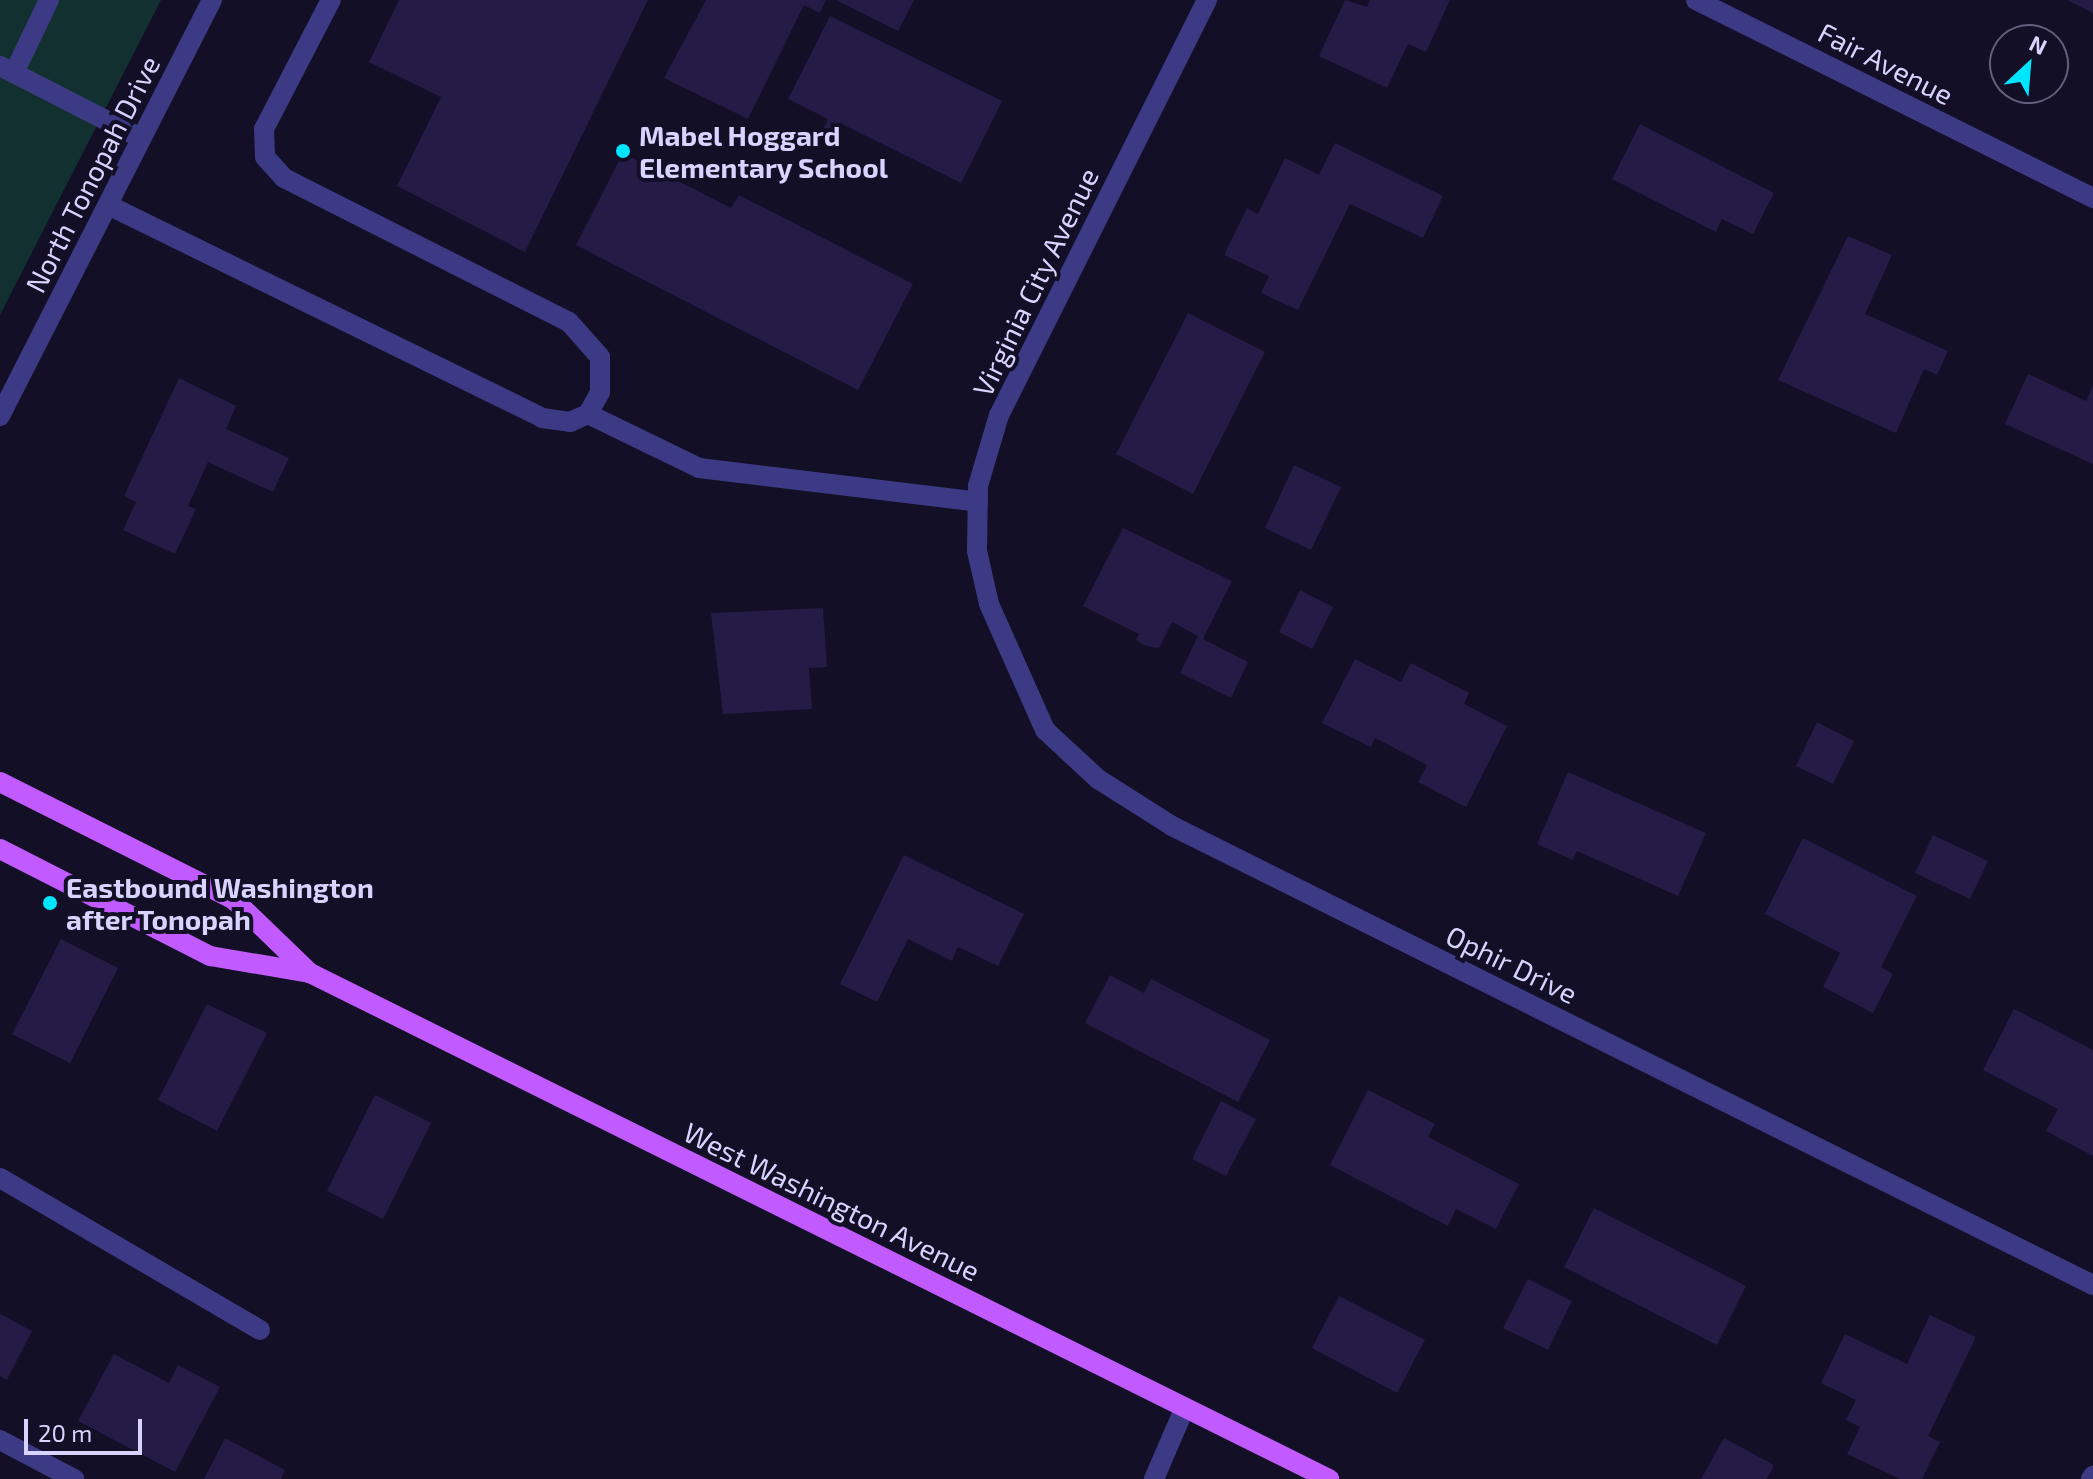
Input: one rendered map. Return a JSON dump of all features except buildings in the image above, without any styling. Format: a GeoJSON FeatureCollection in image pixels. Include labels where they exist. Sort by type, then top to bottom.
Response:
{"type":"FeatureCollection","features":[{"type":"Feature","properties":{"kind":"main road","name":"West Washington Avenue"},"geometry":{"type":"LineString","coordinates":[[0,782],[233,899],[310,973]]}},
{"type":"Feature","properties":{"kind":"main road","name":"West Washington Avenue"},"geometry":{"type":"LineString","coordinates":[[0,849],[210,956],[310,973],[1329,1479]]}},
{"type":"Feature","properties":{"kind":"street"},"geometry":{"type":"LineString","coordinates":[[49,0],[7,69],[141,138]]}},
{"type":"Feature","properties":{"kind":"street","name":"North Tonopah Drive"},"geometry":{"type":"LineString","coordinates":[[0,416],[110,206],[212,0]]}},
{"type":"Feature","properties":{"kind":"street"},"geometry":{"type":"LineString","coordinates":[[110,206],[542,418],[570,422],[588,414],[600,392],[600,357],[569,322],[284,178],[265,157],[264,129],[331,0]]}},
{"type":"Feature","properties":{"kind":"street","name":"Virginia City Avenue"},"geometry":{"type":"LineString","coordinates":[[989,604],[977,551],[978,502],[999,415],[1207,0]]}},
{"type":"Feature","properties":{"kind":"street","name":"Fair Avenue"},"geometry":{"type":"LineString","coordinates":[[1696,0],[2093,198]]}},
{"type":"Feature","properties":{"kind":"street"},"geometry":{"type":"LineString","coordinates":[[588,414],[699,468],[978,502]]}},
{"type":"Feature","properties":{"kind":"street","name":"Ophir Drive"},"geometry":{"type":"LineString","coordinates":[[989,604],[1045,730],[1098,779],[1172,826],[2093,1285]]}},
{"type":"Feature","properties":{"kind":"street"},"geometry":{"type":"LineString","coordinates":[[0,1178],[260,1330]]}},
{"type":"Feature","properties":{"kind":"street"},"geometry":{"type":"LineString","coordinates":[[1154,1479],[1185,1407]]}},
{"type":"Feature","properties":{"kind":"street"},"geometry":{"type":"LineString","coordinates":[[0,1440],[74,1479]]}},
{"type":"Feature","properties":{"kind":"green space"},"geometry":{"type":"Polygon","coordinates":[[[0,0],[161,0],[0,315],[0,0]]]}},
{"type":"Feature","properties":{"kind":"place","name":"Mabel Hoggard Elementary School"},"geometry":{"type":"Point","coordinates":[623,151]}},
{"type":"Feature","properties":{"kind":"place","name":"Eastbound Washington after Tonopah"},"geometry":{"type":"Point","coordinates":[50,903]}}]}
